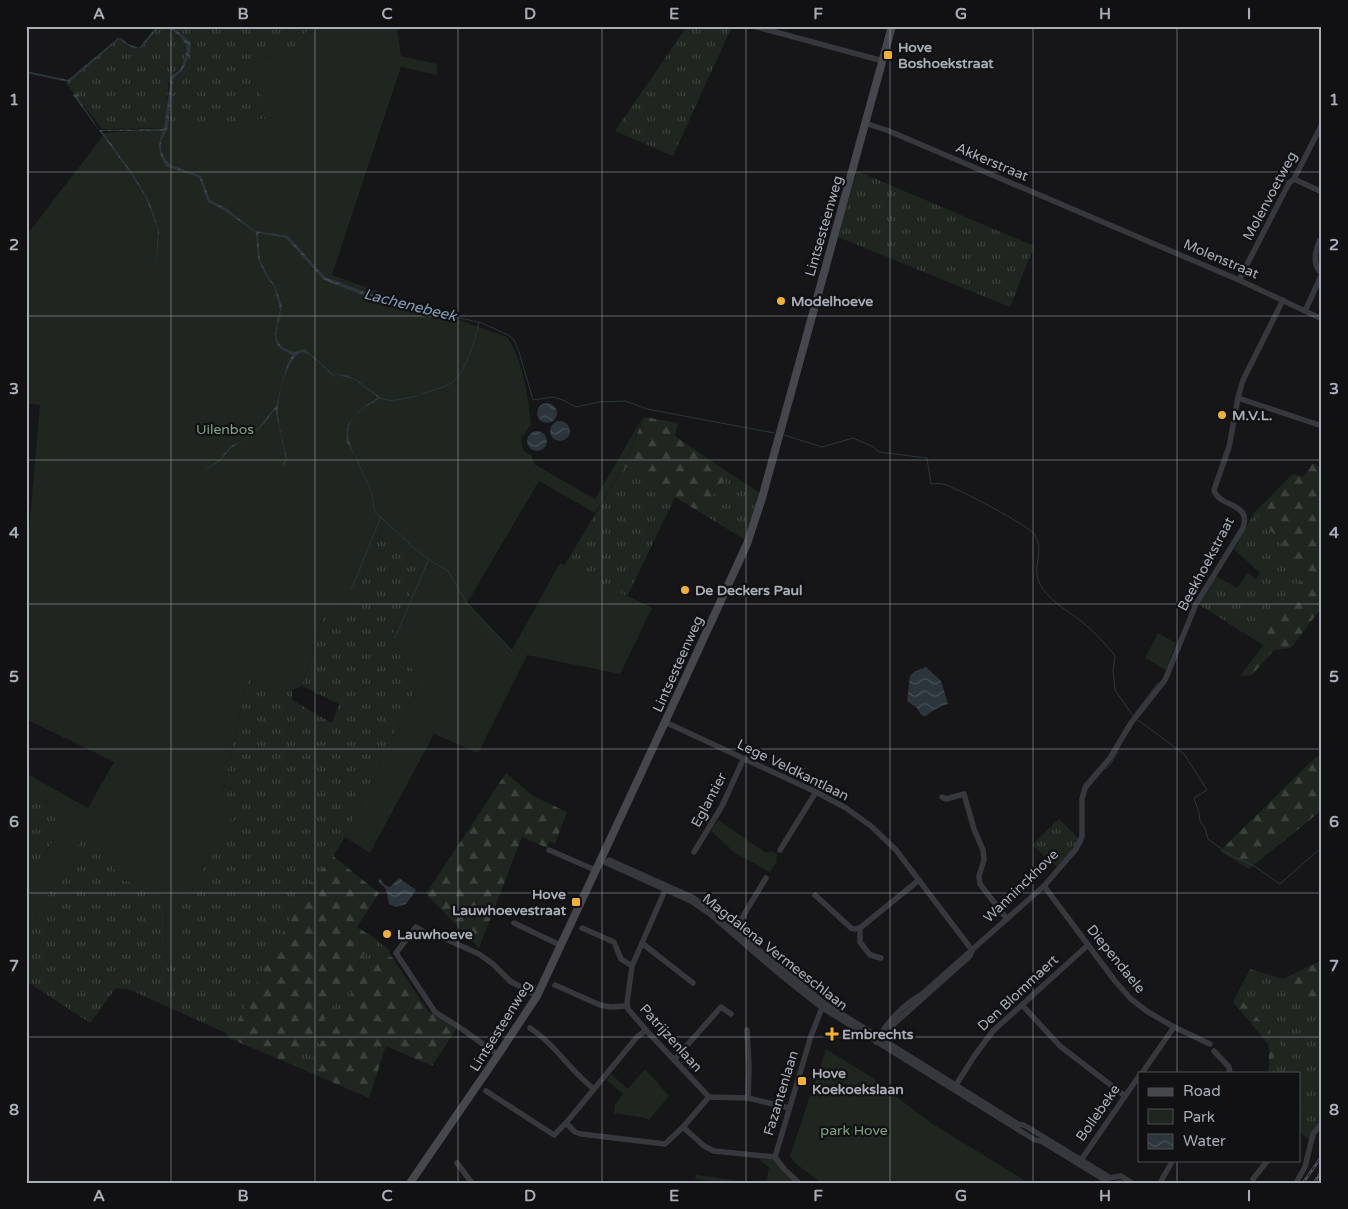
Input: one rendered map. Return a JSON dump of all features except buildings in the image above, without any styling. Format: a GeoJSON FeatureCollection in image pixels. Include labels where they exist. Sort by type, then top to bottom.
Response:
{"type":"FeatureCollection","features":[{"type":"Feature","properties":{"kind":"street"},"geometry":{"type":"LineString","coordinates":[[753,26],[883,60]]}},
{"type":"Feature","properties":{"kind":"street","name":"Lintsesteenweg"},"geometry":{"type":"LineString","coordinates":[[410,1183],[537,996],[752,530],[892,26]]}},
{"type":"Feature","properties":{"kind":"street","name":"Akkerstraat"},"geometry":{"type":"LineString","coordinates":[[865,123],[890,131],[1109,225]]}},
{"type":"Feature","properties":{"kind":"street","name":"Molenvoetweg"},"geometry":{"type":"LineString","coordinates":[[1240,280],[1289,183],[1294,179],[1322,124]]}},
{"type":"Feature","properties":{"kind":"street"},"geometry":{"type":"LineString","coordinates":[[1294,179],[1322,192]]}},
{"type":"Feature","properties":{"kind":"street","name":"Molenstraat"},"geometry":{"type":"LineString","coordinates":[[1109,225],[1240,280],[1322,319]]}},
{"type":"Feature","properties":{"kind":"street"},"geometry":{"type":"LineString","coordinates":[[1305,311],[1322,274],[1318,270],[1314,252],[1321,239]]}},
{"type":"Feature","properties":{"kind":"street","name":"Beekhoekstraat"},"geometry":{"type":"LineString","coordinates":[[1082,837],[1082,800],[1086,788],[1110,758],[1131,723],[1165,680],[1196,604],[1245,522],[1244,514],[1241,510],[1218,497],[1214,490],[1229,447],[1243,380],[1282,300]]}},
{"type":"Feature","properties":{"kind":"street"},"geometry":{"type":"LineString","coordinates":[[1238,398],[1322,426]]}},
{"type":"Feature","properties":{"kind":"street","name":"Lege Veldkantlaan"},"geometry":{"type":"LineString","coordinates":[[665,722],[816,792],[846,808],[872,826],[896,850],[972,950]]}},
{"type":"Feature","properties":{"kind":"street","name":"Eglantier"},"geometry":{"type":"LineString","coordinates":[[694,852],[722,806],[744,760]]}},
{"type":"Feature","properties":{"kind":"street"},"geometry":{"type":"LineString","coordinates":[[780,850],[816,792]]}},
{"type":"Feature","properties":{"kind":"street"},"geometry":{"type":"LineString","coordinates":[[942,797],[946,798],[964,794],[974,829],[983,850],[984,860],[979,876],[980,884],[1007,919]]}},
{"type":"Feature","properties":{"kind":"street","name":"Wanninckhove"},"geometry":{"type":"LineString","coordinates":[[879,1041],[888,1024],[1044,886],[1076,849],[1082,837]]}},
{"type":"Feature","properties":{"kind":"street"},"geometry":{"type":"LineString","coordinates":[[549,850],[595,870]]}},
{"type":"Feature","properties":{"kind":"street","name":"Magdalena Vermeeschlaan"},"geometry":{"type":"LineString","coordinates":[[601,858],[691,901],[734,931],[776,971],[823,1005],[955,1088],[1080,1162],[1103,1179],[1121,1176],[1132,1183]]}},
{"type":"Feature","properties":{"kind":"street"},"geometry":{"type":"LineString","coordinates":[[734,931],[766,878]]}},
{"type":"Feature","properties":{"kind":"street"},"geometry":{"type":"LineString","coordinates":[[816,895],[851,928],[856,930],[919,880]]}},
{"type":"Feature","properties":{"kind":"street","name":"Diependaele"},"geometry":{"type":"LineString","coordinates":[[1044,886],[1115,981],[1131,999],[1148,1012],[1174,1027],[1210,1044]]}},
{"type":"Feature","properties":{"kind":"street","name":"Patrijzenlaan"},"geometry":{"type":"LineString","coordinates":[[666,888],[632,966],[627,1006],[646,1030],[709,1097]]}},
{"type":"Feature","properties":{"kind":"street"},"geometry":{"type":"LineString","coordinates":[[514,923],[560,945]]}},
{"type":"Feature","properties":{"kind":"street"},"geometry":{"type":"LineString","coordinates":[[498,1055],[462,1028],[435,1012],[396,953],[416,927],[479,954],[510,980],[537,996]]}},
{"type":"Feature","properties":{"kind":"street"},"geometry":{"type":"LineString","coordinates":[[582,928],[614,942],[621,959],[632,966]]}},
{"type":"Feature","properties":{"kind":"street"},"geometry":{"type":"LineString","coordinates":[[860,928],[860,942],[870,955],[881,958]]}},
{"type":"Feature","properties":{"kind":"street"},"geometry":{"type":"LineString","coordinates":[[643,944],[692,983]]}},
{"type":"Feature","properties":{"kind":"street","name":"Den Blommaert"},"geometry":{"type":"LineString","coordinates":[[955,1088],[986,1040],[1088,945]]}},
{"type":"Feature","properties":{"kind":"street"},"geometry":{"type":"LineString","coordinates":[[555,985],[600,1005],[610,1007],[627,1006]]}},
{"type":"Feature","properties":{"kind":"street","name":"Fazantenlaan"},"geometry":{"type":"LineString","coordinates":[[799,1183],[784,1170],[775,1157],[823,1005]]}},
{"type":"Feature","properties":{"kind":"street"},"geometry":{"type":"LineString","coordinates":[[1022,1005],[1060,1046],[1125,1096]]}},
{"type":"Feature","properties":{"kind":"street"},"geometry":{"type":"LineString","coordinates":[[674,1060],[721,1007],[731,1014]]}},
{"type":"Feature","properties":{"kind":"street"},"geometry":{"type":"LineString","coordinates":[[1143,1072],[1174,1027]]}},
{"type":"Feature","properties":{"kind":"street"},"geometry":{"type":"LineString","coordinates":[[530,1028],[545,1038],[578,1076],[594,1089]]}},
{"type":"Feature","properties":{"kind":"street"},"geometry":{"type":"LineString","coordinates":[[486,1091],[554,1135],[637,1037],[646,1030]]}},
{"type":"Feature","properties":{"kind":"street"},"geometry":{"type":"LineString","coordinates":[[748,1030],[748,1098]]}},
{"type":"Feature","properties":{"kind":"street"},"geometry":{"type":"LineString","coordinates":[[1214,1051],[1229,1067],[1230,1072]]}},
{"type":"Feature","properties":{"kind":"street","name":"Bollebeke"},"geometry":{"type":"LineString","coordinates":[[1080,1162],[1138,1077]]}},
{"type":"Feature","properties":{"kind":"street"},"geometry":{"type":"LineString","coordinates":[[566,1123],[575,1132],[581,1134],[665,1144],[683,1127],[709,1097],[748,1098],[789,1108]]}},
{"type":"Feature","properties":{"kind":"street"},"geometry":{"type":"LineString","coordinates":[[1296,1183],[1305,1167],[1313,1134],[1322,1123]]}},
{"type":"Feature","properties":{"kind":"street"},"geometry":{"type":"LineString","coordinates":[[683,1127],[704,1146],[714,1150],[775,1157]]}},
{"type":"Feature","properties":{"kind":"street"},"geometry":{"type":"LineString","coordinates":[[1160,1183],[1172,1162]]}},
{"type":"Feature","properties":{"kind":"street"},"geometry":{"type":"LineString","coordinates":[[1253,1179],[1266,1162]]}},
{"type":"Feature","properties":{"kind":"street"},"geometry":{"type":"LineString","coordinates":[[457,1163],[470,1182]]}},
{"type":"Feature","properties":{"kind":"green space"},"geometry":{"type":"Polygon","coordinates":[[[160,26],[167,28],[181,38],[187,48],[183,63],[169,78],[165,128],[102,129],[66,83],[118,40],[120,39],[128,46],[138,49],[142,47],[160,26]]]}},
{"type":"Feature","properties":{"kind":"green space"},"geometry":{"type":"Polygon","coordinates":[[[176,26],[310,26],[299,46],[246,65],[274,118],[168,128],[173,79],[183,70],[191,47],[188,40],[174,28],[176,26]]]}},
{"type":"Feature","properties":{"kind":"green space","name":"Uilenbos"},"geometry":{"type":"Polygon","coordinates":[[[310,26],[397,26],[401,56],[437,64],[437,75],[401,67],[332,275],[507,337],[513,346],[521,367],[528,402],[531,424],[521,439],[524,451],[532,456],[534,464],[595,499],[643,417],[624,466],[595,513],[539,481],[467,603],[512,650],[560,563],[652,608],[620,674],[527,655],[478,753],[434,734],[370,853],[345,837],[420,680],[391,639],[424,561],[383,528],[352,601],[323,617],[302,686],[292,690],[248,675],[223,792],[235,814],[191,891],[180,893],[180,961],[166,960],[165,888],[121,880],[89,828],[30,925],[26,923],[26,885],[69,814],[26,789],[26,773],[88,808],[114,762],[26,719],[26,564],[40,405],[26,403],[26,236],[105,133],[273,118],[246,65],[299,46],[310,26]]]}},
{"type":"Feature","properties":{"kind":"green space"},"geometry":{"type":"Polygon","coordinates":[[[687,26],[732,26],[673,156],[615,131],[687,26]]]}},
{"type":"Feature","properties":{"kind":"green space"},"geometry":{"type":"Polygon","coordinates":[[[857,171],[1034,246],[1010,307],[838,237],[857,171]]]}},
{"type":"Feature","properties":{"kind":"green space"},"geometry":{"type":"Polygon","coordinates":[[[644,417],[678,423],[675,436],[729,473],[701,513],[624,466],[644,417]]]}},
{"type":"Feature","properties":{"kind":"green space"},"geometry":{"type":"Polygon","coordinates":[[[1313,463],[1322,469],[1322,496],[1318,502],[1322,505],[1322,540],[1318,545],[1322,548],[1322,607],[1291,648],[1274,650],[1252,675],[1240,676],[1268,639],[1260,634],[1307,574],[1255,512],[1293,474],[1303,477],[1313,463]]]}},
{"type":"Feature","properties":{"kind":"green space"},"geometry":{"type":"Polygon","coordinates":[[[624,466],[675,497],[627,597],[564,566],[624,466]]]}},
{"type":"Feature","properties":{"kind":"green space"},"geometry":{"type":"Polygon","coordinates":[[[729,473],[760,493],[744,539],[701,513],[729,473]]]}},
{"type":"Feature","properties":{"kind":"green space"},"geometry":{"type":"Polygon","coordinates":[[[1255,512],[1307,574],[1261,633],[1268,639],[1263,645],[1198,604],[1216,576],[1237,588],[1248,573],[1256,579],[1260,573],[1234,549],[1255,512]]]}},
{"type":"Feature","properties":{"kind":"green space"},"geometry":{"type":"Polygon","coordinates":[[[383,527],[424,561],[391,639],[420,680],[345,837],[333,856],[305,889],[229,1038],[226,1033],[128,989],[116,988],[90,1023],[26,981],[26,932],[89,827],[121,880],[165,888],[166,960],[180,892],[223,793],[248,674],[292,690],[292,700],[332,723],[339,704],[302,686],[323,617],[352,601],[383,527]]]}},
{"type":"Feature","properties":{"kind":"green space"},"geometry":{"type":"Polygon","coordinates":[[[1158,633],[1176,643],[1166,670],[1145,658],[1158,633]]]}},
{"type":"Feature","properties":{"kind":"green space"},"geometry":{"type":"Polygon","coordinates":[[[1317,756],[1322,757],[1322,810],[1249,869],[1220,851],[1317,756]]]}},
{"type":"Feature","properties":{"kind":"green space"},"geometry":{"type":"Polygon","coordinates":[[[506,773],[533,796],[567,812],[555,844],[549,841],[547,848],[522,837],[479,948],[426,894],[506,773]]]}},
{"type":"Feature","properties":{"kind":"green space"},"geometry":{"type":"Polygon","coordinates":[[[26,789],[69,814],[26,886],[26,789]]]}},
{"type":"Feature","properties":{"kind":"green space"},"geometry":{"type":"Polygon","coordinates":[[[1059,819],[1079,839],[1058,868],[1032,845],[1059,819]]]}},
{"type":"Feature","properties":{"kind":"green space"},"geometry":{"type":"Polygon","coordinates":[[[718,820],[766,853],[772,851],[778,855],[777,861],[770,872],[735,853],[711,831],[718,820]]]}},
{"type":"Feature","properties":{"kind":"green space"},"geometry":{"type":"Polygon","coordinates":[[[333,856],[379,893],[357,927],[374,938],[295,1066],[229,1038],[305,889],[333,856]]]}},
{"type":"Feature","properties":{"kind":"green space"},"geometry":{"type":"Polygon","coordinates":[[[374,938],[388,949],[392,957],[375,957],[304,1070],[295,1066],[374,938]]]}},
{"type":"Feature","properties":{"kind":"green space"},"geometry":{"type":"Polygon","coordinates":[[[375,957],[392,957],[428,1011],[457,1028],[432,1066],[386,1046],[369,1098],[304,1070],[375,957]]]}},
{"type":"Feature","properties":{"kind":"green space"},"geometry":{"type":"Polygon","coordinates":[[[1322,960],[1322,1018],[1283,979],[1322,960]]]}},
{"type":"Feature","properties":{"kind":"green space"},"geometry":{"type":"Polygon","coordinates":[[[1250,969],[1283,979],[1322,1018],[1322,1124],[1311,1141],[1300,1133],[1300,1072],[1268,1072],[1269,1065],[1281,1046],[1237,994],[1250,969]]]}},
{"type":"Feature","properties":{"kind":"green space"},"geometry":{"type":"Polygon","coordinates":[[[1237,994],[1281,1046],[1269,1065],[1269,1045],[1233,1002],[1237,994]]]}},
{"type":"Feature","properties":{"kind":"green space","name":"park Hove"},"geometry":{"type":"Polygon","coordinates":[[[826,1049],[868,1075],[931,1123],[1029,1183],[821,1183],[795,1163],[790,1156],[826,1049]]]}},
{"type":"Feature","properties":{"kind":"green space"},"geometry":{"type":"Polygon","coordinates":[[[645,1069],[669,1096],[649,1120],[614,1113],[615,1104],[623,1094],[607,1080],[611,1074],[628,1089],[645,1069]]]}},
{"type":"Feature","properties":{"kind":"green space"},"geometry":{"type":"Polygon","coordinates":[[[761,1159],[774,1160],[783,1172],[796,1183],[766,1183],[769,1167],[760,1161],[761,1159]]]}},
{"type":"Feature","properties":{"kind":"green space"},"geometry":{"type":"Polygon","coordinates":[[[696,1175],[756,1183],[725,1183],[695,1179],[696,1175]]]}},
{"type":"Feature","properties":{"kind":"water"},"geometry":{"type":"Polygon","coordinates":[[[157,26],[160,26],[139,48],[157,26]]]}},
{"type":"Feature","properties":{"kind":"water"},"geometry":{"type":"Polygon","coordinates":[[[166,26],[172,26],[190,42],[191,47],[183,70],[173,79],[168,128],[161,141],[161,151],[166,160],[171,165],[201,176],[210,200],[226,208],[255,231],[288,236],[325,277],[373,295],[370,300],[363,295],[324,280],[286,238],[258,233],[260,260],[275,286],[282,306],[276,334],[278,342],[283,348],[294,352],[305,349],[333,374],[346,375],[355,379],[380,397],[359,412],[350,425],[348,431],[349,438],[358,462],[346,440],[348,424],[360,410],[378,397],[354,379],[332,374],[309,354],[302,352],[292,361],[284,378],[279,397],[278,418],[287,458],[285,465],[282,464],[286,459],[275,409],[265,423],[243,440],[259,427],[276,406],[287,365],[292,355],[281,349],[276,343],[275,333],[280,309],[274,286],[266,276],[258,259],[256,233],[224,210],[208,202],[199,177],[166,166],[159,149],[163,131],[102,131],[133,174],[149,201],[159,230],[156,270],[158,229],[145,196],[73,95],[75,93],[78,94],[78,98],[99,130],[164,129],[170,78],[180,69],[186,52],[185,43],[182,39],[166,26]]]}},
{"type":"Feature","properties":{"kind":"water"},"geometry":{"type":"Polygon","coordinates":[[[118,38],[121,38],[128,44],[139,48],[130,46],[120,39],[69,82],[26,73],[26,71],[68,80],[118,38]]]}},
{"type":"Feature","properties":{"kind":"water"},"geometry":{"type":"Polygon","coordinates":[[[547,403],[554,406],[557,413],[554,420],[547,423],[540,420],[537,413],[540,406],[547,403]]]}},
{"type":"Feature","properties":{"kind":"water"},"geometry":{"type":"Polygon","coordinates":[[[560,421],[567,424],[570,431],[567,438],[560,441],[553,438],[550,431],[553,424],[560,421]]]}},
{"type":"Feature","properties":{"kind":"water"},"geometry":{"type":"Polygon","coordinates":[[[537,431],[544,434],[547,441],[544,448],[537,451],[530,448],[527,441],[530,434],[537,431]]]}},
{"type":"Feature","properties":{"kind":"water"},"geometry":{"type":"Polygon","coordinates":[[[243,440],[231,448],[219,462],[202,472],[219,460],[231,446],[243,440]]]}},
{"type":"Feature","properties":{"kind":"water"},"geometry":{"type":"Polygon","coordinates":[[[926,667],[941,681],[948,704],[939,707],[925,716],[921,715],[917,708],[907,701],[910,676],[914,672],[926,667]]]}},
{"type":"Feature","properties":{"kind":"water"},"geometry":{"type":"Polygon","coordinates":[[[399,878],[416,890],[406,904],[396,907],[389,904],[386,889],[378,881],[380,879],[385,885],[390,887],[399,878]]]}},
{"type":"Feature","properties":{"kind":"waterway","name":"Lachenebeek"},"geometry":{"type":"LineString","coordinates":[[373,298],[482,323],[508,335],[514,340],[519,352],[533,400],[553,397],[576,407],[599,402],[625,401],[647,409],[774,433]]}},
{"type":"Feature","properties":{"kind":"waterway"},"geometry":{"type":"LineString","coordinates":[[422,394],[451,383],[456,379],[469,356],[479,322]]}},
{"type":"Feature","properties":{"kind":"waterway"},"geometry":{"type":"LineString","coordinates":[[327,370],[335,376]]}},
{"type":"Feature","properties":{"kind":"waterway"},"geometry":{"type":"LineString","coordinates":[[379,398],[392,401],[417,396]]}},
{"type":"Feature","properties":{"kind":"waterway"},"geometry":{"type":"LineString","coordinates":[[784,435],[822,447],[853,438],[874,447],[879,452],[927,458],[931,484],[943,484],[962,492],[1008,516],[1031,531],[1038,542],[1037,574],[1043,589],[1053,600],[1082,621],[1113,653],[1115,657],[1113,669],[1115,690],[1133,716]]}},
{"type":"Feature","properties":{"kind":"waterway"},"geometry":{"type":"LineString","coordinates":[[357,460],[371,491],[375,512],[413,547],[448,571],[467,603],[512,651]]}},
{"type":"Feature","properties":{"kind":"waterway"},"geometry":{"type":"LineString","coordinates":[[351,590],[381,517]]}},
{"type":"Feature","properties":{"kind":"waterway"},"geometry":{"type":"LineString","coordinates":[[395,638],[428,561]]}},
{"type":"Feature","properties":{"kind":"waterway"},"geometry":{"type":"LineString","coordinates":[[1133,716],[1158,683]]}},
{"type":"Feature","properties":{"kind":"waterway","name":"Lachenebeek"},"geometry":{"type":"LineString","coordinates":[[1138,720],[1184,754],[1207,790],[1194,798],[1200,821],[1205,828],[1208,839],[1230,855],[1254,866],[1280,884],[1322,847]]}},
{"type":"Feature","properties":{"kind":"waterway"},"geometry":{"type":"LineString","coordinates":[[1105,769],[1118,752]]}},
{"type":"Feature","properties":{"kind":"waterway"},"geometry":{"type":"LineString","coordinates":[[1083,785],[1102,764]]}},
{"type":"Feature","properties":{"kind":"waterway"},"geometry":{"type":"LineString","coordinates":[[1113,1182],[1121,1180],[1125,1183]]}},
{"type":"Feature","properties":{"kind":"railway"},"geometry":{"type":"LineString","coordinates":[[1303,1183],[1322,1156]]}},
{"type":"Feature","properties":{"kind":"railway"},"geometry":{"type":"LineString","coordinates":[[1314,1183],[1322,1171]]}},
{"type":"Feature","properties":{"kind":"place","name":"Hove Boshoekstraat"},"geometry":{"type":"Point","coordinates":[888,55]}},
{"type":"Feature","properties":{"kind":"place","name":"Modelhoeve"},"geometry":{"type":"Point","coordinates":[781,301]}},
{"type":"Feature","properties":{"kind":"place","name":"M.V.L."},"geometry":{"type":"Point","coordinates":[1222,415]}},
{"type":"Feature","properties":{"kind":"place","name":"De Deckers Paul"},"geometry":{"type":"Point","coordinates":[685,590]}},
{"type":"Feature","properties":{"kind":"place","name":"Hove Lauwhoevestraat"},"geometry":{"type":"Point","coordinates":[576,902]}},
{"type":"Feature","properties":{"kind":"place","name":"Lauwhoeve"},"geometry":{"type":"Point","coordinates":[387,934]}},
{"type":"Feature","properties":{"kind":"place","name":"Embrechts"},"geometry":{"type":"Point","coordinates":[832,1034]}},
{"type":"Feature","properties":{"kind":"place","name":"Hove Koekoekslaan"},"geometry":{"type":"Point","coordinates":[802,1081]}}]}
